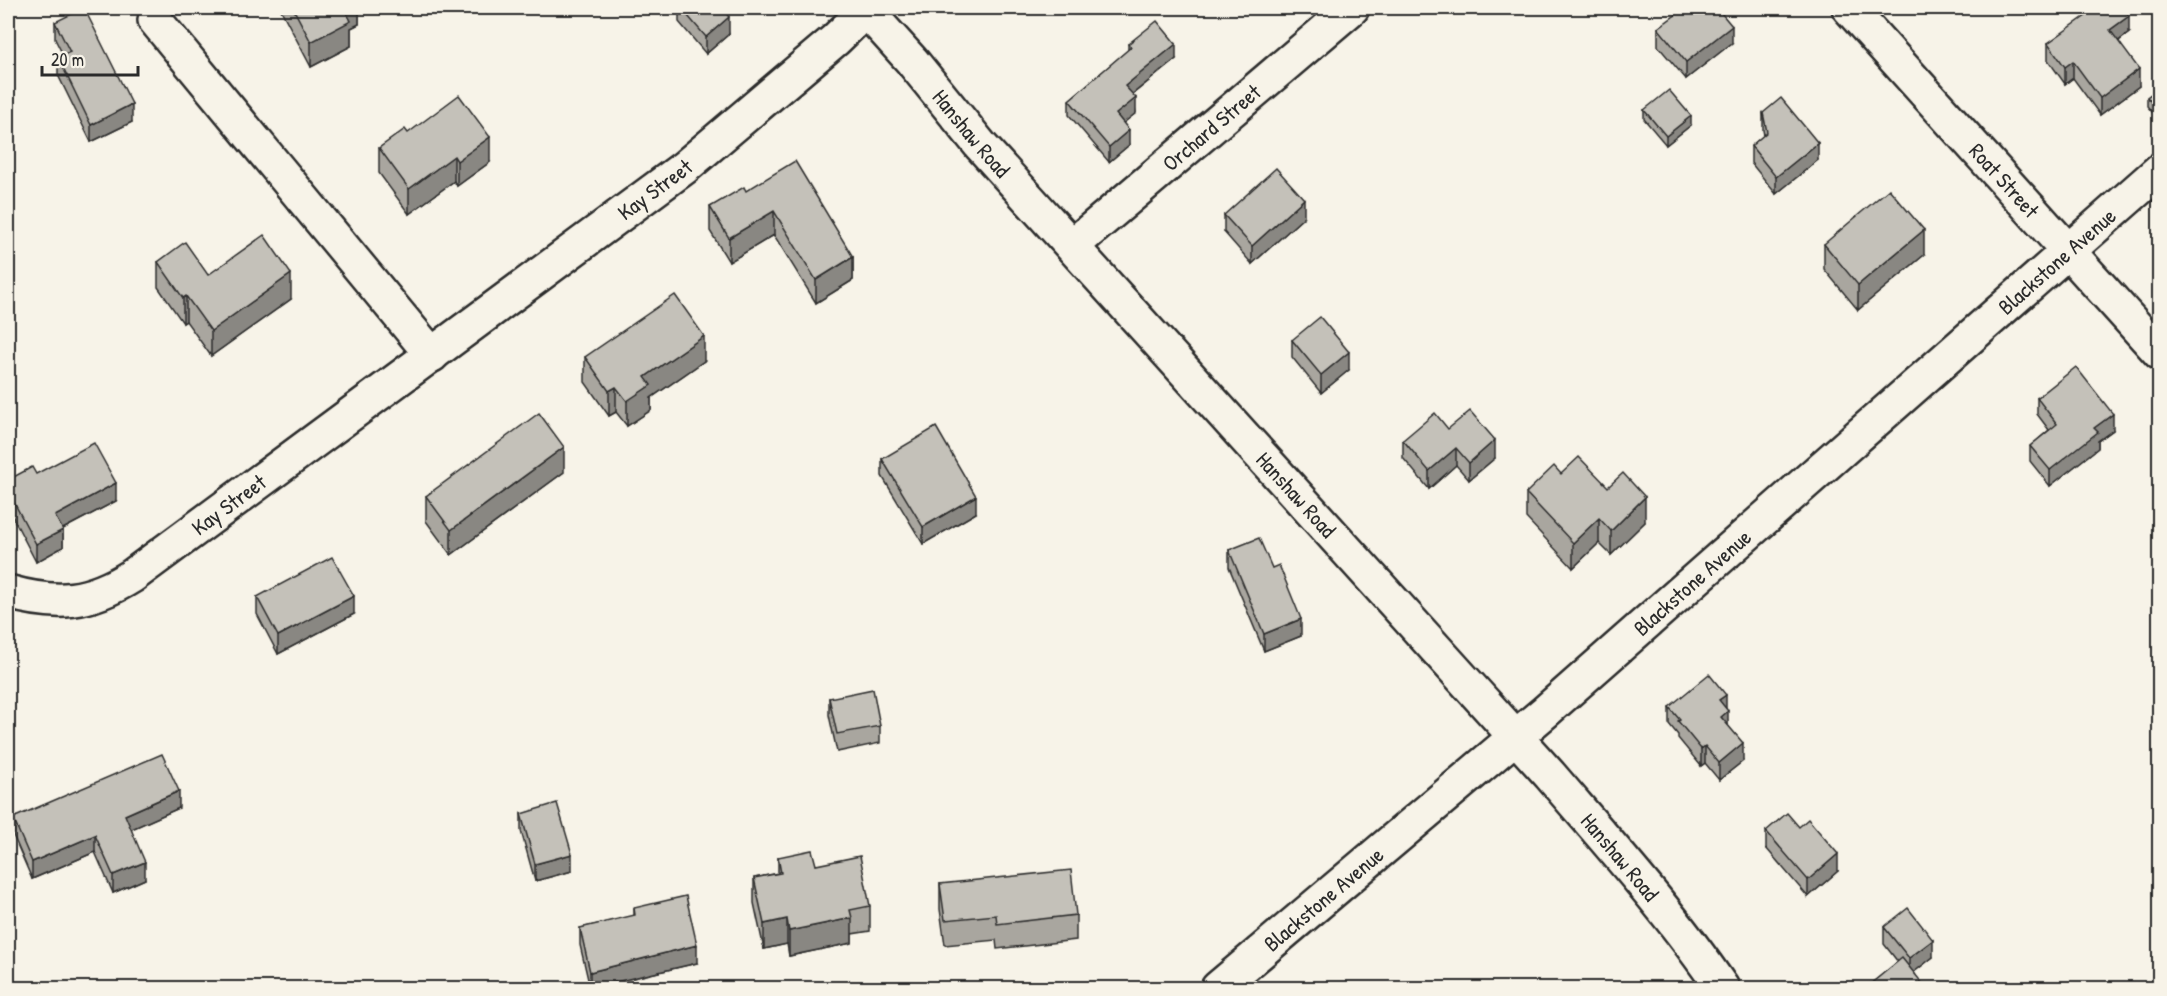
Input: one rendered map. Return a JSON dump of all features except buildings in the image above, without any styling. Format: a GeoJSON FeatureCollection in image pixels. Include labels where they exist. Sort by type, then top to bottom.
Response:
{"type":"FeatureCollection","features":[{"type":"Feature","properties":{"kind":"street","name":"Orchard Street"},"geometry":{"type":"LineString","coordinates":[[1072,246],[1352,8]]}},
{"type":"Feature","properties":{"kind":"street","name":"Roat Street"},"geometry":{"type":"LineString","coordinates":[[1849,8],[2160,353]]}},
{"type":"Feature","properties":{"kind":"street","name":"Hanshaw Road"},"geometry":{"type":"LineString","coordinates":[[865,9],[912,60],[981,146],[1516,737],[1636,876],[1722,988]]}},
{"type":"Feature","properties":{"kind":"street","name":"Kay Street"},"geometry":{"type":"LineString","coordinates":[[8,592],[32,599],[59,601],[85,598],[109,590],[132,576],[685,167],[835,40],[865,9]]}},
{"type":"Feature","properties":{"kind":"street"},"geometry":{"type":"LineString","coordinates":[[154,20],[432,355]]}},
{"type":"Feature","properties":{"kind":"street","name":"Blackstone Avenue"},"geometry":{"type":"LineString","coordinates":[[1218,988],[1516,737],[2160,170]]}}]}
